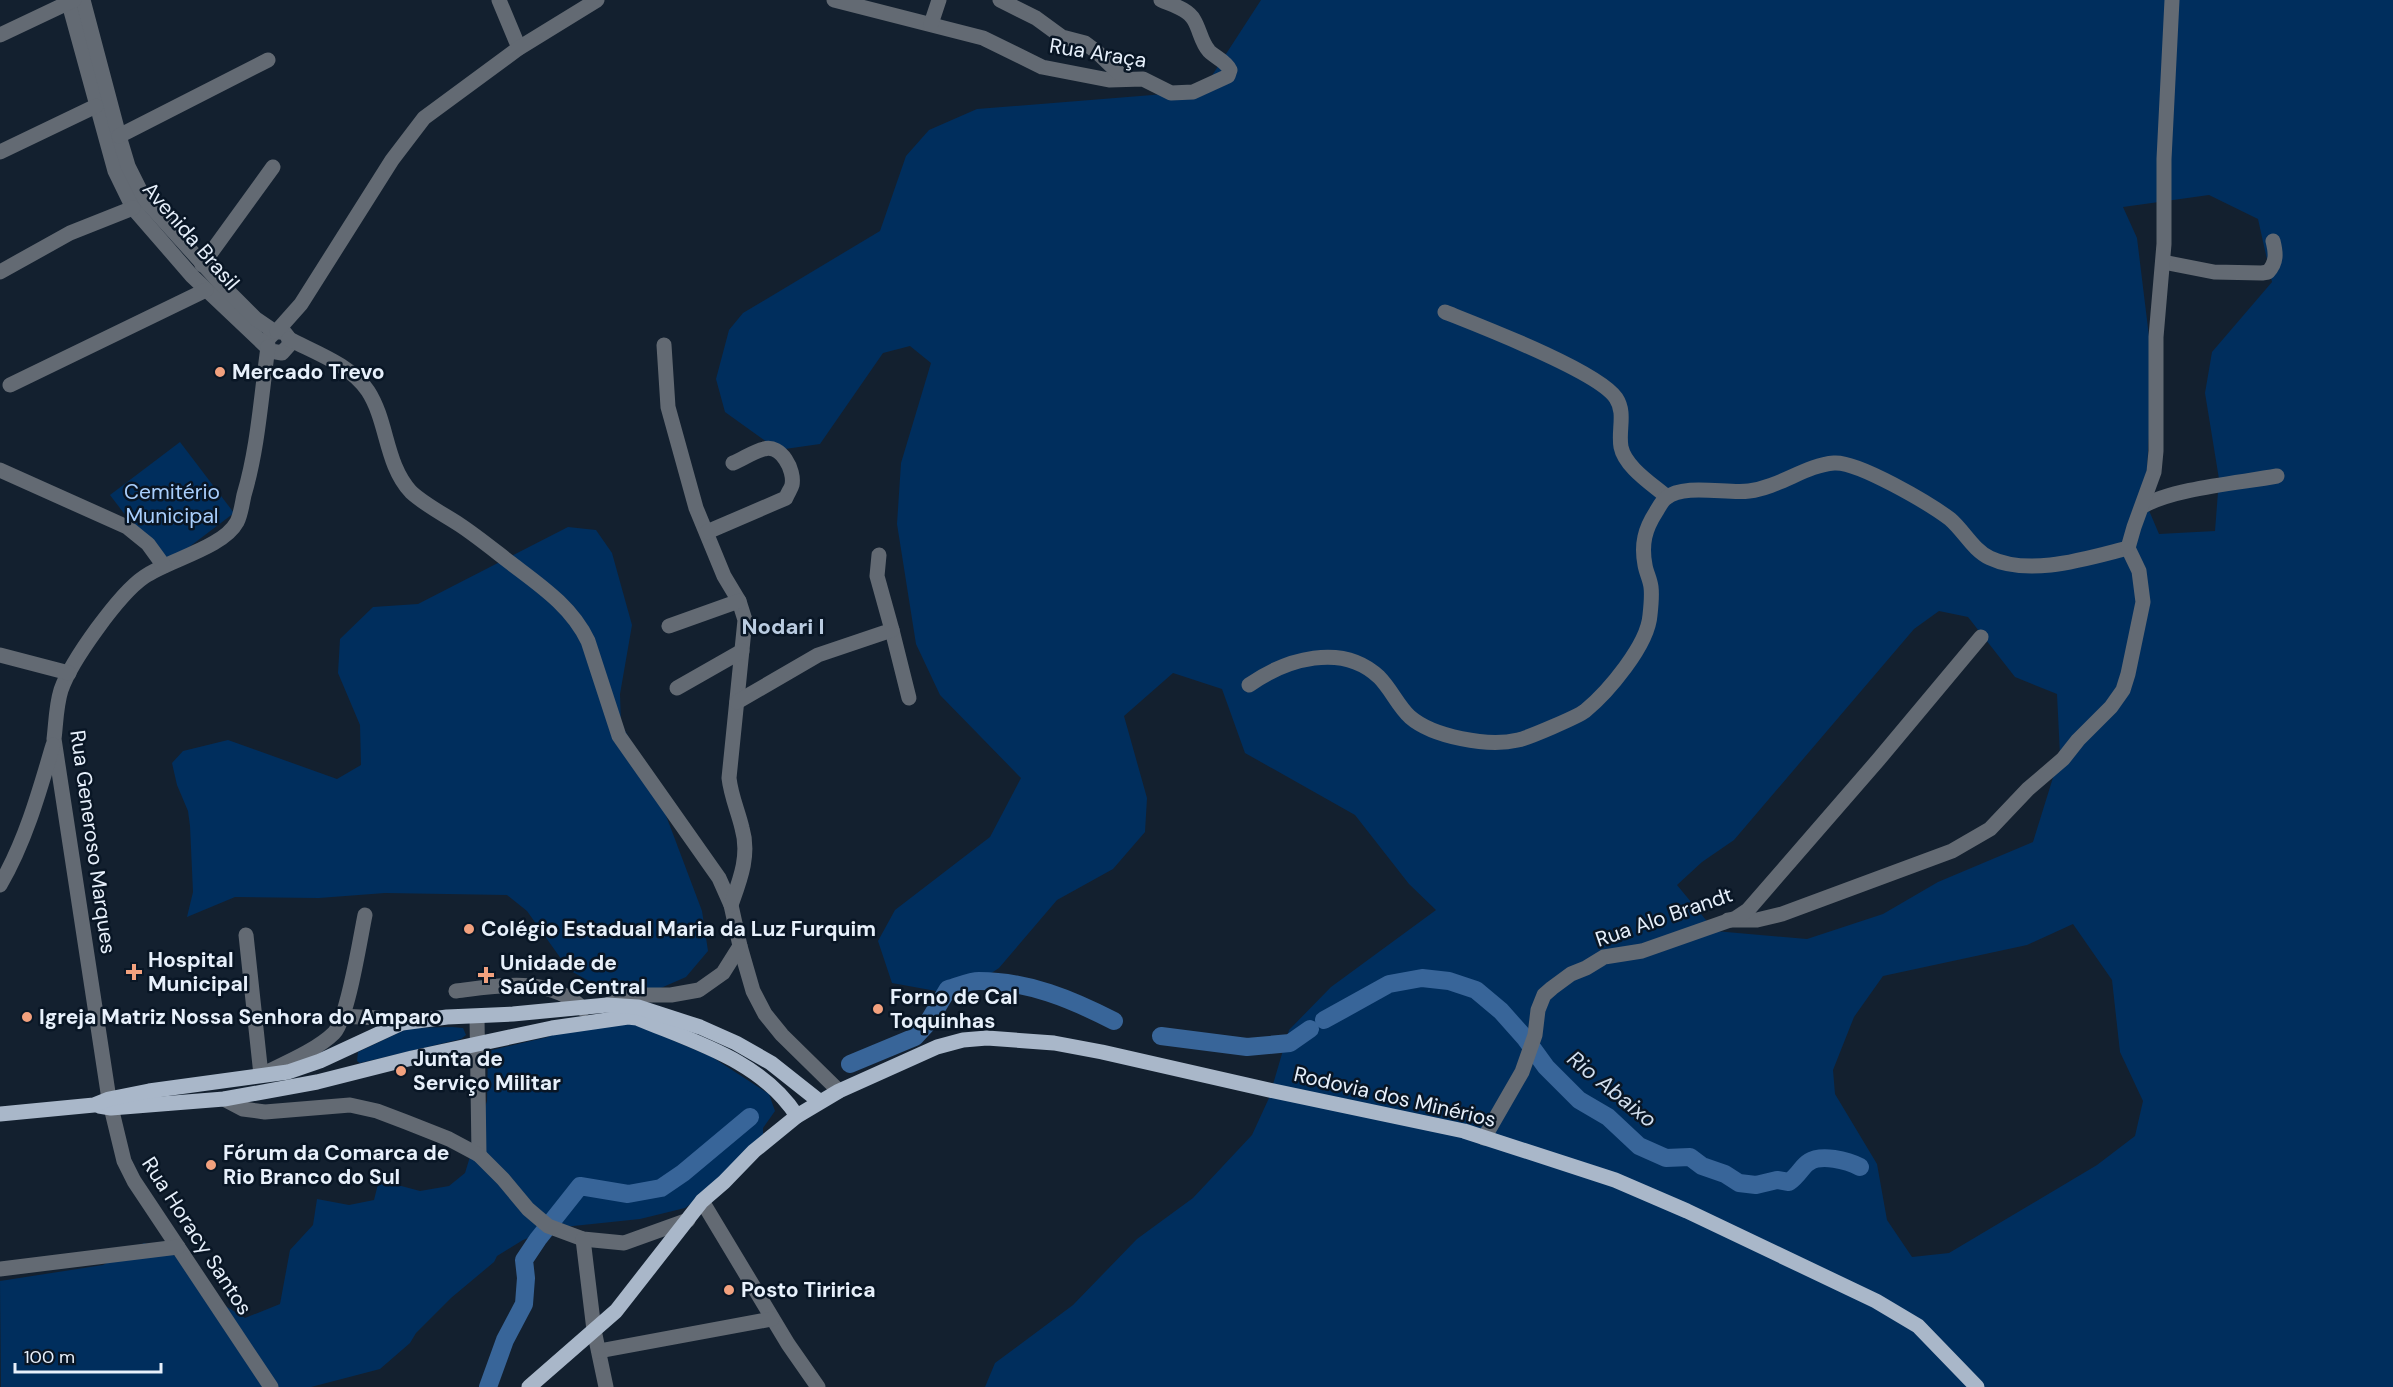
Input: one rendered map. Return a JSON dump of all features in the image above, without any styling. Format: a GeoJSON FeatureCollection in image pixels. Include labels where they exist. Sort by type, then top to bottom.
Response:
{"type":"FeatureCollection","features":[{"type":"Feature","properties":{"kind":"main road"},"geometry":{"type":"LineString","coordinates":[[105,1104],[288,1072],[320,1061],[402,1023],[447,1017],[477,1017],[607,1005],[638,1007],[736,1043],[771,1063],[819,1101]]}},
{"type":"Feature","properties":{"kind":"main road"},"geometry":{"type":"LineString","coordinates":[[0,1114],[105,1104],[224,1099],[317,1082],[479,1043],[612,1018],[637,1018],[748,1068],[788,1102],[797,1116]]}},
{"type":"Feature","properties":{"kind":"main road","name":"Rodovia dos Minérios"},"geometry":{"type":"LineString","coordinates":[[529,1387],[616,1311],[702,1201],[754,1151],[797,1116],[839,1091],[937,1047],[963,1040],[987,1038],[1102,1052],[1464,1131],[1615,1180],[1876,1301],[1918,1326],[1977,1387]]}},
{"type":"Feature","properties":{"kind":"main road"},"geometry":{"type":"LineString","coordinates":[[337,1052],[347,1075]]}},
{"type":"Feature","properties":{"kind":"street"},"geometry":{"type":"LineString","coordinates":[[0,34],[73,0]]}},
{"type":"Feature","properties":{"kind":"street","name":"Avenida Brasil"},"geometry":{"type":"LineString","coordinates":[[73,0],[96,106],[115,171],[133,208],[206,290],[278,342]]}},
{"type":"Feature","properties":{"kind":"street","name":"Avenida Brasil"},"geometry":{"type":"LineString","coordinates":[[73,0],[128,166],[145,200],[202,265],[278,342]]}},
{"type":"Feature","properties":{"kind":"street"},"geometry":{"type":"LineString","coordinates":[[499,0],[519,48]]}},
{"type":"Feature","properties":{"kind":"street"},"geometry":{"type":"LineString","coordinates":[[597,0],[519,48],[424,118],[392,160],[278,342],[318,355],[351,372],[369,392],[378,411],[400,476],[412,492],[467,530],[544,589],[568,610],[581,627],[588,641],[619,736],[719,878],[731,905],[753,992],[765,1014],[782,1035],[839,1091]]}},
{"type":"Feature","properties":{"kind":"street","name":"Rua Araça"},"geometry":{"type":"LineString","coordinates":[[834,0],[933,9],[1042,68],[1109,80],[1143,78],[1171,93],[1193,92],[1228,76],[1230,70],[1227,64],[1205,45],[1194,20],[1187,12],[1161,0]]}},
{"type":"Feature","properties":{"kind":"street"},"geometry":{"type":"LineString","coordinates":[[1000,0],[1043,22],[1062,37],[1085,43],[1125,80]]}},
{"type":"Feature","properties":{"kind":"street"},"geometry":{"type":"LineString","coordinates":[[1728,920],[1756,920],[1782,914],[1952,850],[1990,829],[2028,789],[2063,759],[2123,690],[2143,602],[2139,571],[2128,548],[2154,472],[2156,451],[2156,337],[2163,262],[2164,159],[2172,0]]}},
{"type":"Feature","properties":{"kind":"street"},"geometry":{"type":"LineString","coordinates":[[119,136],[268,60]]}},
{"type":"Feature","properties":{"kind":"street"},"geometry":{"type":"LineString","coordinates":[[0,152],[96,106]]}},
{"type":"Feature","properties":{"kind":"street"},"geometry":{"type":"LineString","coordinates":[[202,265],[273,167]]}},
{"type":"Feature","properties":{"kind":"street"},"geometry":{"type":"LineString","coordinates":[[0,272],[70,233],[133,208]]}},
{"type":"Feature","properties":{"kind":"street"},"geometry":{"type":"LineString","coordinates":[[2163,262],[2214,272],[2268,272],[2275,261],[2273,241]]}},
{"type":"Feature","properties":{"kind":"street"},"geometry":{"type":"LineString","coordinates":[[10,385],[206,290]]}},
{"type":"Feature","properties":{"kind":"street"},"geometry":{"type":"LineString","coordinates":[[1445,312],[1585,374],[1611,393],[1622,411],[1619,433],[1624,458],[1666,497]]}},
{"type":"Feature","properties":{"kind":"street","name":"Rua Generoso Marques"},"geometry":{"type":"LineString","coordinates":[[105,1104],[54,739],[59,699],[69,673],[124,594],[144,577],[202,549],[229,531],[237,522],[251,473],[263,387],[278,342]]}},
{"type":"Feature","properties":{"kind":"street"},"geometry":{"type":"LineString","coordinates":[[664,345],[668,407],[696,508],[724,576],[739,601],[745,620],[729,778],[731,793],[743,830],[745,867],[731,905]]}},
{"type":"Feature","properties":{"kind":"street"},"geometry":{"type":"LineString","coordinates":[[707,532],[786,498],[792,484],[791,472],[784,457],[776,450],[765,448],[733,463]]}},
{"type":"Feature","properties":{"kind":"street"},"geometry":{"type":"LineString","coordinates":[[1249,685],[1276,670],[1319,657],[1331,656],[1365,666],[1379,677],[1409,716],[1427,729],[1473,741],[1518,740],[1583,713],[1600,697],[1639,650],[1648,631],[1651,587],[1643,546],[1644,534],[1666,497],[1692,490],[1729,492],[1765,489],[1823,465],[1841,463],[1874,475],[1949,519],[1978,550],[1992,559],[2053,566],[2128,548]]}},
{"type":"Feature","properties":{"kind":"street"},"geometry":{"type":"LineString","coordinates":[[0,470],[127,527],[148,544],[164,566]]}},
{"type":"Feature","properties":{"kind":"street"},"geometry":{"type":"LineString","coordinates":[[2143,506],[2174,494],[2277,476]]}},
{"type":"Feature","properties":{"kind":"street"},"geometry":{"type":"LineString","coordinates":[[879,555],[877,576],[909,698]]}},
{"type":"Feature","properties":{"kind":"street"},"geometry":{"type":"LineString","coordinates":[[669,626],[739,601]]}},
{"type":"Feature","properties":{"kind":"street"},"geometry":{"type":"LineString","coordinates":[[738,702],[818,655],[892,630]]}},
{"type":"Feature","properties":{"kind":"street","name":"Rua Alo Brandt"},"geometry":{"type":"LineString","coordinates":[[1484,1138],[1522,1072],[1535,1035],[1538,1010],[1544,995],[1561,980],[1604,957],[1642,951],[1736,918],[1748,910],[1981,637]]}},
{"type":"Feature","properties":{"kind":"street"},"geometry":{"type":"LineString","coordinates":[[677,687],[742,651]]}},
{"type":"Feature","properties":{"kind":"street"},"geometry":{"type":"LineString","coordinates":[[0,655],[69,673]]}},
{"type":"Feature","properties":{"kind":"street"},"geometry":{"type":"LineString","coordinates":[[0,885],[10,867],[36,803],[54,739]]}},
{"type":"Feature","properties":{"kind":"street"},"geometry":{"type":"LineString","coordinates":[[246,935],[261,1075],[335,1032],[342,1016],[365,915]]}},
{"type":"Feature","properties":{"kind":"street"},"geometry":{"type":"LineString","coordinates":[[607,1005],[633,995],[671,995],[699,990],[723,974],[740,946]]}},
{"type":"Feature","properties":{"kind":"street"},"geometry":{"type":"LineString","coordinates":[[456,991],[514,984],[550,990],[572,998],[583,1009]]}},
{"type":"Feature","properties":{"kind":"street"},"geometry":{"type":"LineString","coordinates":[[342,1016],[378,1018],[402,1023]]}},
{"type":"Feature","properties":{"kind":"street"},"geometry":{"type":"LineString","coordinates":[[477,1017],[479,1155]]}},
{"type":"Feature","properties":{"kind":"street"},"geometry":{"type":"LineString","coordinates":[[224,1099],[243,1109],[265,1112],[350,1105],[377,1111],[406,1122],[449,1139],[479,1155],[528,1209],[548,1226],[583,1239],[624,1243],[688,1220]]}},
{"type":"Feature","properties":{"kind":"street","name":"Rua Horacy Santos"},"geometry":{"type":"LineString","coordinates":[[105,1104],[124,1161],[134,1181],[271,1387]]}},
{"type":"Feature","properties":{"kind":"street"},"geometry":{"type":"LineString","coordinates":[[702,1201],[772,1319],[818,1387]]}},
{"type":"Feature","properties":{"kind":"street"},"geometry":{"type":"LineString","coordinates":[[583,1239],[594,1330],[606,1387]]}},
{"type":"Feature","properties":{"kind":"street"},"geometry":{"type":"LineString","coordinates":[[0,1269],[178,1247]]}},
{"type":"Feature","properties":{"kind":"street"},"geometry":{"type":"LineString","coordinates":[[599,1352],[772,1319]]}},
{"type":"Feature","properties":{"kind":"green space"},"geometry":{"type":"Polygon","coordinates":[[[1261,0],[2393,0],[2393,1387],[985,1387],[995,1363],[1073,1305],[1137,1239],[1193,1198],[1252,1135],[1269,1098],[1289,1030],[1331,987],[1436,910],[1409,884],[1355,815],[1245,753],[1222,689],[1173,673],[1124,716],[1147,798],[1145,832],[1113,869],[1057,900],[999,968],[958,995],[892,983],[878,941],[895,910],[990,837],[1021,778],[940,695],[916,644],[897,524],[901,463],[931,363],[910,346],[883,353],[820,444],[778,450],[725,412],[716,379],[729,330],[743,313],[880,231],[906,156],[929,130],[977,109],[1202,91],[1261,0]],[[2209,195],[2123,207],[2137,238],[2153,369],[2145,501],[2159,534],[2215,531],[2219,479],[2205,393],[2212,352],[2272,282],[2258,219],[2209,195]],[[1939,611],[1914,629],[1734,840],[1702,862],[1677,885],[1715,931],[1807,939],[1883,914],[1938,882],[2033,842],[2060,755],[2057,694],[2015,677],[1968,617],[1939,611]],[[2073,924],[2027,945],[1883,976],[1854,1017],[1833,1070],[1835,1094],[1877,1164],[1887,1220],[1912,1257],[1949,1253],[2097,1165],[2135,1136],[2143,1101],[2120,1052],[2112,980],[2073,924]]]}},
{"type":"Feature","properties":{"kind":"green space","name":"Cemitério Municipal"},"geometry":{"type":"Polygon","coordinates":[[[180,442],[234,513],[164,566],[110,495],[180,442]]]}},
{"type":"Feature","properties":{"kind":"green space"},"geometry":{"type":"Polygon","coordinates":[[[568,527],[596,530],[612,553],[632,625],[620,694],[621,724],[650,773],[702,911],[708,951],[686,977],[640,997],[611,993],[569,970],[527,911],[507,895],[385,893],[319,898],[235,897],[187,917],[193,892],[190,826],[188,811],[177,785],[172,763],[183,751],[228,740],[337,779],[361,765],[360,725],[338,673],[340,639],[373,607],[418,604],[568,527]]]}},
{"type":"Feature","properties":{"kind":"green space"},"geometry":{"type":"Polygon","coordinates":[[[625,1020],[712,1057],[769,1094],[775,1111],[763,1128],[763,1136],[734,1173],[685,1208],[640,1219],[554,1228],[523,1240],[497,1256],[494,1262],[451,1298],[416,1333],[410,1343],[380,1369],[311,1387],[1,1387],[0,1281],[103,1265],[144,1243],[185,1260],[201,1291],[245,1318],[280,1304],[290,1250],[313,1225],[317,1199],[349,1205],[374,1200],[379,1180],[420,1191],[449,1186],[465,1173],[487,1101],[488,1051],[548,1037],[555,1033],[625,1020]]]}},
{"type":"Feature","properties":{"kind":"green space"},"geometry":{"type":"Polygon","coordinates":[[[409,1028],[463,1028],[466,1035],[461,1039],[360,1063],[357,1061],[358,1052],[409,1028]]]}},
{"type":"Feature","properties":{"kind":"waterway","name":"Rio Abaixo"},"geometry":{"type":"LineString","coordinates":[[1324,1020],[1389,984],[1422,978],[1449,981],[1476,990],[1501,1011],[1546,1067],[1579,1100],[1608,1117],[1639,1146],[1666,1158],[1690,1157],[1702,1166],[1725,1174],[1739,1183],[1756,1185],[1777,1180],[1789,1182],[1807,1164],[1820,1158],[1841,1160],[1860,1167]]}},
{"type":"Feature","properties":{"kind":"waterway","name":"Rio Abaixo"},"geometry":{"type":"LineString","coordinates":[[850,1064],[915,1037],[927,1024],[948,989],[975,981],[1015,984],[1032,988],[1082,1005],[1114,1021]]}},
{"type":"Feature","properties":{"kind":"waterway","name":"Rio Abaixo"},"geometry":{"type":"LineString","coordinates":[[1161,1036],[1247,1047],[1290,1043],[1310,1029]]}},
{"type":"Feature","properties":{"kind":"waterway","name":"Rio Abaixo"},"geometry":{"type":"LineString","coordinates":[[488,1387],[505,1340],[524,1304],[526,1278],[524,1260],[580,1186],[628,1194],[661,1188],[683,1173],[750,1117]]}},
{"type":"Feature","properties":{"kind":"place","name":"Mercado Trevo"},"geometry":{"type":"Point","coordinates":[220,372]}},
{"type":"Feature","properties":{"kind":"place","name":"Colégio Estadual Maria da Luz Furquim"},"geometry":{"type":"Point","coordinates":[469,929]}},
{"type":"Feature","properties":{"kind":"place","name":"Hospital Municipal"},"geometry":{"type":"Point","coordinates":[134,972]}},
{"type":"Feature","properties":{"kind":"place","name":"Unidade de Saúde Central"},"geometry":{"type":"Point","coordinates":[486,975]}},
{"type":"Feature","properties":{"kind":"place","name":"Forno de Cal Toquinhas"},"geometry":{"type":"Point","coordinates":[878,1009]}},
{"type":"Feature","properties":{"kind":"place","name":"Igreja Matriz Nossa Senhora do Amparo"},"geometry":{"type":"Point","coordinates":[27,1017]}},
{"type":"Feature","properties":{"kind":"place","name":"Junta de Serviço Militar"},"geometry":{"type":"Point","coordinates":[401,1071]}},
{"type":"Feature","properties":{"kind":"place","name":"Fórum da Comarca de Rio Branco do Sul"},"geometry":{"type":"Point","coordinates":[211,1165]}},
{"type":"Feature","properties":{"kind":"place","name":"Posto Tiririca"},"geometry":{"type":"Point","coordinates":[729,1290]}},
{"type":"Feature","properties":{"kind":"district","name":"Nodari I"},"geometry":{"type":"Point","coordinates":[783,626]}}]}
